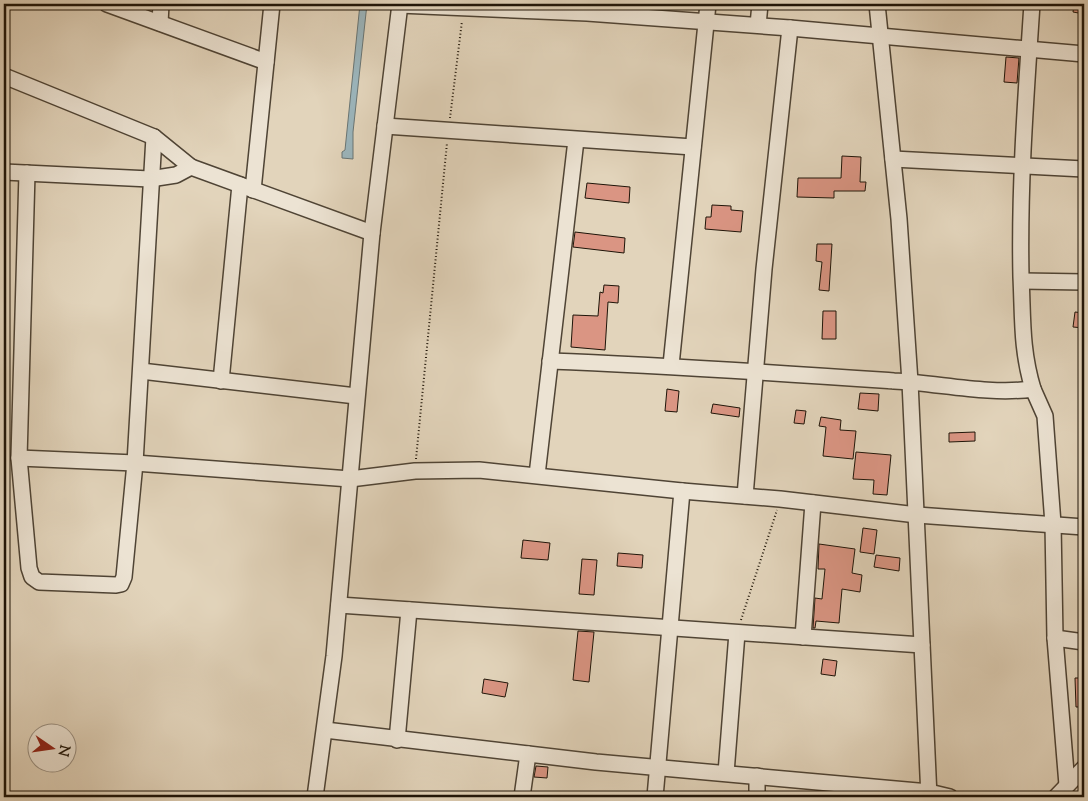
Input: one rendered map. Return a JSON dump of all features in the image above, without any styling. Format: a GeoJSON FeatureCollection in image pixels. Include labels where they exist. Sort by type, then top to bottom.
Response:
{"type":"FeatureCollection","features":[{"type":"Feature","properties":{"kind":"street"},"geometry":{"type":"LineString","coordinates":[[107,4],[266,62]]}},
{"type":"Feature","properties":{"kind":"street"},"geometry":{"type":"LineString","coordinates":[[160,23],[161,4]]}},
{"type":"Feature","properties":{"kind":"street"},"geometry":{"type":"LineString","coordinates":[[221,381],[246,187],[266,62],[272,4]]}},
{"type":"Feature","properties":{"kind":"street"},"geometry":{"type":"LineString","coordinates":[[671,365],[708,4]]}},
{"type":"Feature","properties":{"kind":"street"},"geometry":{"type":"LineString","coordinates":[[758,25],[760,4]]}},
{"type":"Feature","properties":{"kind":"street"},"geometry":{"type":"LineString","coordinates":[[877,4],[893,159],[910,382],[929,795]]}},
{"type":"Feature","properties":{"kind":"street"},"geometry":{"type":"LineString","coordinates":[[1032,4],[1022,166],[1024,361],[1033,389],[1045,416],[1053,524],[1056,638],[1067,785]]}},
{"type":"Feature","properties":{"kind":"street"},"geometry":{"type":"LineString","coordinates":[[315,797],[325,730],[339,605],[356,396],[372,233],[400,5],[587,8],[706,21],[1084,54]]}},
{"type":"Feature","properties":{"kind":"street"},"geometry":{"type":"LineString","coordinates":[[744,496],[765,259],[790,28]]}},
{"type":"Feature","properties":{"kind":"street"},"geometry":{"type":"LineString","coordinates":[[4,76],[154,137],[192,167],[372,233]]}},
{"type":"Feature","properties":{"kind":"street"},"geometry":{"type":"LineString","coordinates":[[385,126],[693,147]]}},
{"type":"Feature","properties":{"kind":"street"},"geometry":{"type":"LineString","coordinates":[[27,173],[19,458],[29,568],[32,577],[39,582],[121,584],[124,577],[135,462],[150,178],[154,137]]}},
{"type":"Feature","properties":{"kind":"street"},"geometry":{"type":"LineString","coordinates":[[537,475],[576,140]]}},
{"type":"Feature","properties":{"kind":"street"},"geometry":{"type":"LineString","coordinates":[[893,159],[1084,168]]}},
{"type":"Feature","properties":{"kind":"street"},"geometry":{"type":"LineString","coordinates":[[4,172],[150,178],[176,175],[192,167]]}},
{"type":"Feature","properties":{"kind":"street"},"geometry":{"type":"LineString","coordinates":[[1022,281],[1084,282]]}},
{"type":"Feature","properties":{"kind":"street"},"geometry":{"type":"LineString","coordinates":[[550,361],[671,365],[910,382],[1012,392],[1033,389]]}},
{"type":"Feature","properties":{"kind":"street"},"geometry":{"type":"LineString","coordinates":[[141,371],[356,396]]}},
{"type":"Feature","properties":{"kind":"street"},"geometry":{"type":"LineString","coordinates":[[19,458],[135,462],[350,479],[415,471],[478,470],[780,499],[917,515],[1084,527]]}},
{"type":"Feature","properties":{"kind":"street"},"geometry":{"type":"LineString","coordinates":[[655,797],[682,491]]}},
{"type":"Feature","properties":{"kind":"street"},"geometry":{"type":"LineString","coordinates":[[803,637],[813,503]]}},
{"type":"Feature","properties":{"kind":"street"},"geometry":{"type":"LineString","coordinates":[[339,605],[922,645]]}},
{"type":"Feature","properties":{"kind":"street"},"geometry":{"type":"LineString","coordinates":[[397,740],[409,610]]}},
{"type":"Feature","properties":{"kind":"street"},"geometry":{"type":"LineString","coordinates":[[726,773],[737,632]]}},
{"type":"Feature","properties":{"kind":"street"},"geometry":{"type":"LineString","coordinates":[[1056,638],[1084,642]]}},
{"type":"Feature","properties":{"kind":"street"},"geometry":{"type":"LineString","coordinates":[[325,730],[397,740],[658,768],[757,776],[950,797]]}},
{"type":"Feature","properties":{"kind":"street"},"geometry":{"type":"LineString","coordinates":[[522,797],[528,754]]}},
{"type":"Feature","properties":{"kind":"street"},"geometry":{"type":"LineString","coordinates":[[1056,797],[1084,768]]}},
{"type":"Feature","properties":{"kind":"street"},"geometry":{"type":"LineString","coordinates":[[757,776],[757,797]]}},
{"type":"Feature","properties":{"kind":"path"},"geometry":{"type":"LineString","coordinates":[[415,471],[463,7]]}},
{"type":"Feature","properties":{"kind":"path"},"geometry":{"type":"LineString","coordinates":[[737,632],[760,567],[780,499]]}},
{"type":"Feature","properties":{"kind":"water"},"geometry":{"type":"Polygon","coordinates":[[[360,4],[367,4],[353,132],[353,159],[342,158],[342,152],[345,150],[360,4]]]}},
{"type":"Feature","properties":{"kind":"building"},"geometry":{"type":"Polygon","coordinates":[[[1074,4],[1084,4],[1084,14],[1073,12],[1074,4]]]}},
{"type":"Feature","properties":{"kind":"building"},"geometry":{"type":"Polygon","coordinates":[[[1006,57],[1019,58],[1017,83],[1004,82],[1006,57]]]}},
{"type":"Feature","properties":{"kind":"building"},"geometry":{"type":"Polygon","coordinates":[[[842,156],[861,157],[860,182],[866,182],[865,191],[834,191],[834,198],[797,197],[798,178],[841,178],[842,156]]]}},
{"type":"Feature","properties":{"kind":"building"},"geometry":{"type":"Polygon","coordinates":[[[587,183],[630,187],[629,203],[585,198],[587,183]]]}},
{"type":"Feature","properties":{"kind":"building"},"geometry":{"type":"Polygon","coordinates":[[[712,205],[731,206],[731,210],[743,211],[741,232],[705,229],[706,217],[711,217],[712,205]]]}},
{"type":"Feature","properties":{"kind":"building"},"geometry":{"type":"Polygon","coordinates":[[[575,232],[625,238],[624,253],[573,247],[575,232]]]}},
{"type":"Feature","properties":{"kind":"building"},"geometry":{"type":"Polygon","coordinates":[[[817,244],[832,244],[829,291],[819,290],[822,262],[816,261],[817,244]]]}},
{"type":"Feature","properties":{"kind":"building"},"geometry":{"type":"Polygon","coordinates":[[[604,285],[619,286],[618,303],[608,302],[605,350],[571,347],[573,315],[598,316],[600,292],[603,293],[604,285]]]}},
{"type":"Feature","properties":{"kind":"building"},"geometry":{"type":"Polygon","coordinates":[[[823,311],[836,311],[836,339],[822,339],[823,311]]]}},
{"type":"Feature","properties":{"kind":"building"},"geometry":{"type":"Polygon","coordinates":[[[1075,312],[1084,313],[1084,328],[1073,327],[1075,312]]]}},
{"type":"Feature","properties":{"kind":"building"},"geometry":{"type":"Polygon","coordinates":[[[667,389],[679,391],[677,412],[665,411],[667,389]]]}},
{"type":"Feature","properties":{"kind":"building"},"geometry":{"type":"Polygon","coordinates":[[[860,393],[879,394],[878,411],[858,409],[860,393]]]}},
{"type":"Feature","properties":{"kind":"building"},"geometry":{"type":"Polygon","coordinates":[[[713,404],[740,408],[739,417],[711,413],[713,404]]]}},
{"type":"Feature","properties":{"kind":"building"},"geometry":{"type":"Polygon","coordinates":[[[796,410],[806,411],[804,424],[794,423],[796,410]]]}},
{"type":"Feature","properties":{"kind":"building"},"geometry":{"type":"Polygon","coordinates":[[[821,417],[841,420],[840,430],[856,431],[853,459],[823,456],[826,427],[819,426],[821,417]]]}},
{"type":"Feature","properties":{"kind":"building"},"geometry":{"type":"Polygon","coordinates":[[[975,432],[975,441],[949,442],[949,433],[975,432]]]}},
{"type":"Feature","properties":{"kind":"building"},"geometry":{"type":"Polygon","coordinates":[[[856,452],[891,455],[887,495],[873,494],[874,480],[853,479],[856,452]]]}},
{"type":"Feature","properties":{"kind":"building"},"geometry":{"type":"Polygon","coordinates":[[[863,528],[877,530],[874,554],[860,552],[863,528]]]}},
{"type":"Feature","properties":{"kind":"building"},"geometry":{"type":"Polygon","coordinates":[[[523,540],[550,543],[548,560],[521,558],[523,540]]]}},
{"type":"Feature","properties":{"kind":"building"},"geometry":{"type":"Polygon","coordinates":[[[819,544],[855,549],[852,573],[862,575],[860,592],[842,589],[839,623],[816,621],[815,628],[813,628],[815,598],[822,599],[825,569],[818,569],[819,544]]]}},
{"type":"Feature","properties":{"kind":"building"},"geometry":{"type":"Polygon","coordinates":[[[618,553],[643,555],[642,568],[617,566],[618,553]]]}},
{"type":"Feature","properties":{"kind":"building"},"geometry":{"type":"Polygon","coordinates":[[[876,555],[900,558],[899,571],[874,567],[876,555]]]}},
{"type":"Feature","properties":{"kind":"building"},"geometry":{"type":"Polygon","coordinates":[[[582,559],[597,560],[594,595],[579,594],[582,559]]]}},
{"type":"Feature","properties":{"kind":"building"},"geometry":{"type":"Polygon","coordinates":[[[578,631],[594,632],[589,682],[573,680],[578,631]]]}},
{"type":"Feature","properties":{"kind":"building"},"geometry":{"type":"Polygon","coordinates":[[[823,659],[837,661],[835,676],[821,674],[823,659]]]}},
{"type":"Feature","properties":{"kind":"building"},"geometry":{"type":"Polygon","coordinates":[[[1075,678],[1084,678],[1084,707],[1076,707],[1075,678]]]}},
{"type":"Feature","properties":{"kind":"building"},"geometry":{"type":"Polygon","coordinates":[[[484,679],[508,683],[505,697],[482,693],[484,679]]]}},
{"type":"Feature","properties":{"kind":"building"},"geometry":{"type":"Polygon","coordinates":[[[536,766],[548,767],[547,778],[534,777],[536,766]]]}}]}
